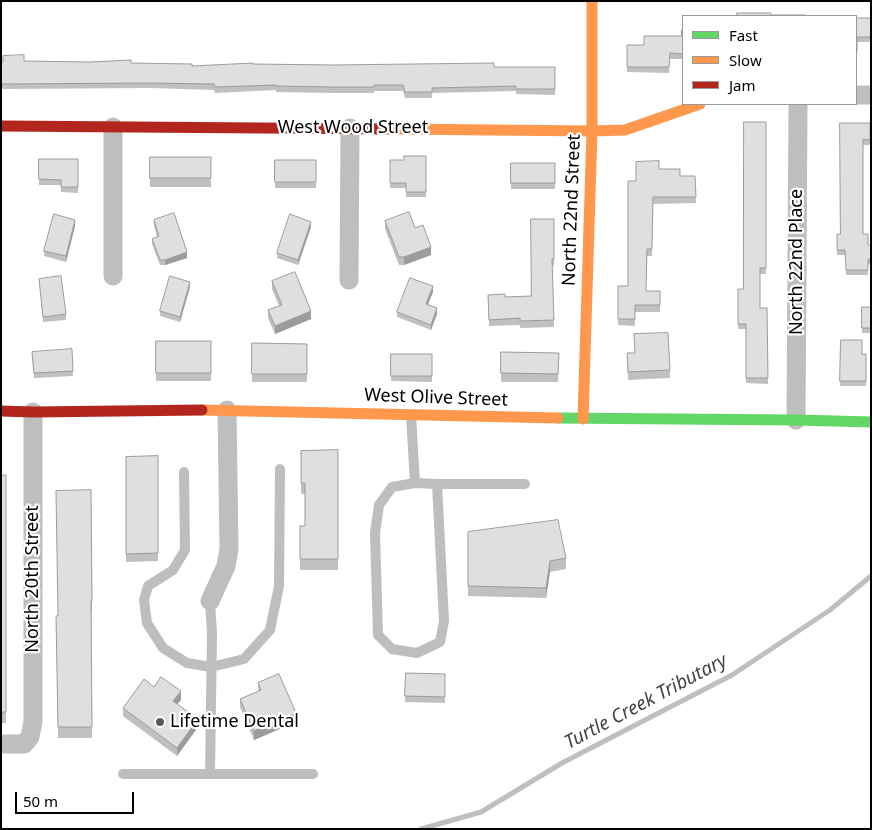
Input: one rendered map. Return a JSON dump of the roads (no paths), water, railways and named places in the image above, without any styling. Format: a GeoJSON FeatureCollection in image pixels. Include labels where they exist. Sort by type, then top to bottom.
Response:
{"type":"FeatureCollection","features":[{"type":"Feature","properties":{"kind":"street","name":"North 22nd Street"},"geometry":{"type":"LineString","coordinates":[[583,419],[592,131],[592,1]]}},
{"type":"Feature","properties":{"kind":"street"},"geometry":{"type":"LineString","coordinates":[[857,95],[871,95]]}},
{"type":"Feature","properties":{"kind":"street","name":"West Wood Street"},"geometry":{"type":"LineString","coordinates":[[1,126],[592,131],[625,130],[697,105]]}},
{"type":"Feature","properties":{"kind":"street","name":"North 22nd Place"},"geometry":{"type":"LineString","coordinates":[[796,420],[798,105]]}},
{"type":"Feature","properties":{"kind":"street"},"geometry":{"type":"LineString","coordinates":[[113,127],[113,276]]}},
{"type":"Feature","properties":{"kind":"street"},"geometry":{"type":"LineString","coordinates":[[349,280],[350,128]]}},
{"type":"Feature","properties":{"kind":"street"},"geometry":{"type":"LineString","coordinates":[[210,601],[226,566],[229,548],[227,410]]}},
{"type":"Feature","properties":{"kind":"street","name":"West Olive Street"},"geometry":{"type":"LineString","coordinates":[[1,411],[227,410],[583,419],[871,422]]}},
{"type":"Feature","properties":{"kind":"street","name":"North 20th Street"},"geometry":{"type":"LineString","coordinates":[[1,744],[24,744],[30,737],[33,722],[33,412]]}},
{"type":"Feature","properties":{"kind":"lane"},"geometry":{"type":"LineString","coordinates":[[411,414],[415,483]]}},
{"type":"Feature","properties":{"kind":"lane"},"geometry":{"type":"LineString","coordinates":[[184,472],[185,550],[173,570],[148,586],[144,600],[147,623],[163,648],[187,663],[211,667],[244,659],[270,630],[279,586],[280,469]]}},
{"type":"Feature","properties":{"kind":"lane"},"geometry":{"type":"LineString","coordinates":[[437,484],[444,621],[440,642],[416,653],[392,649],[378,634],[375,532],[379,506],[392,487],[415,483],[525,484]]}},
{"type":"Feature","properties":{"kind":"lane"},"geometry":{"type":"LineString","coordinates":[[210,601],[210,774]]}},
{"type":"Feature","properties":{"kind":"lane"},"geometry":{"type":"LineString","coordinates":[[123,774],[313,774]]}},
{"type":"Feature","properties":{"kind":"waterway","name":"Turtle Creek Tributary"},"geometry":{"type":"LineString","coordinates":[[421,829],[481,812],[562,763],[732,675],[830,610],[871,576]]}},
{"type":"Feature","properties":{"kind":"place","name":"Lifetime Dental"},"geometry":{"type":"Point","coordinates":[160,722]}}]}
